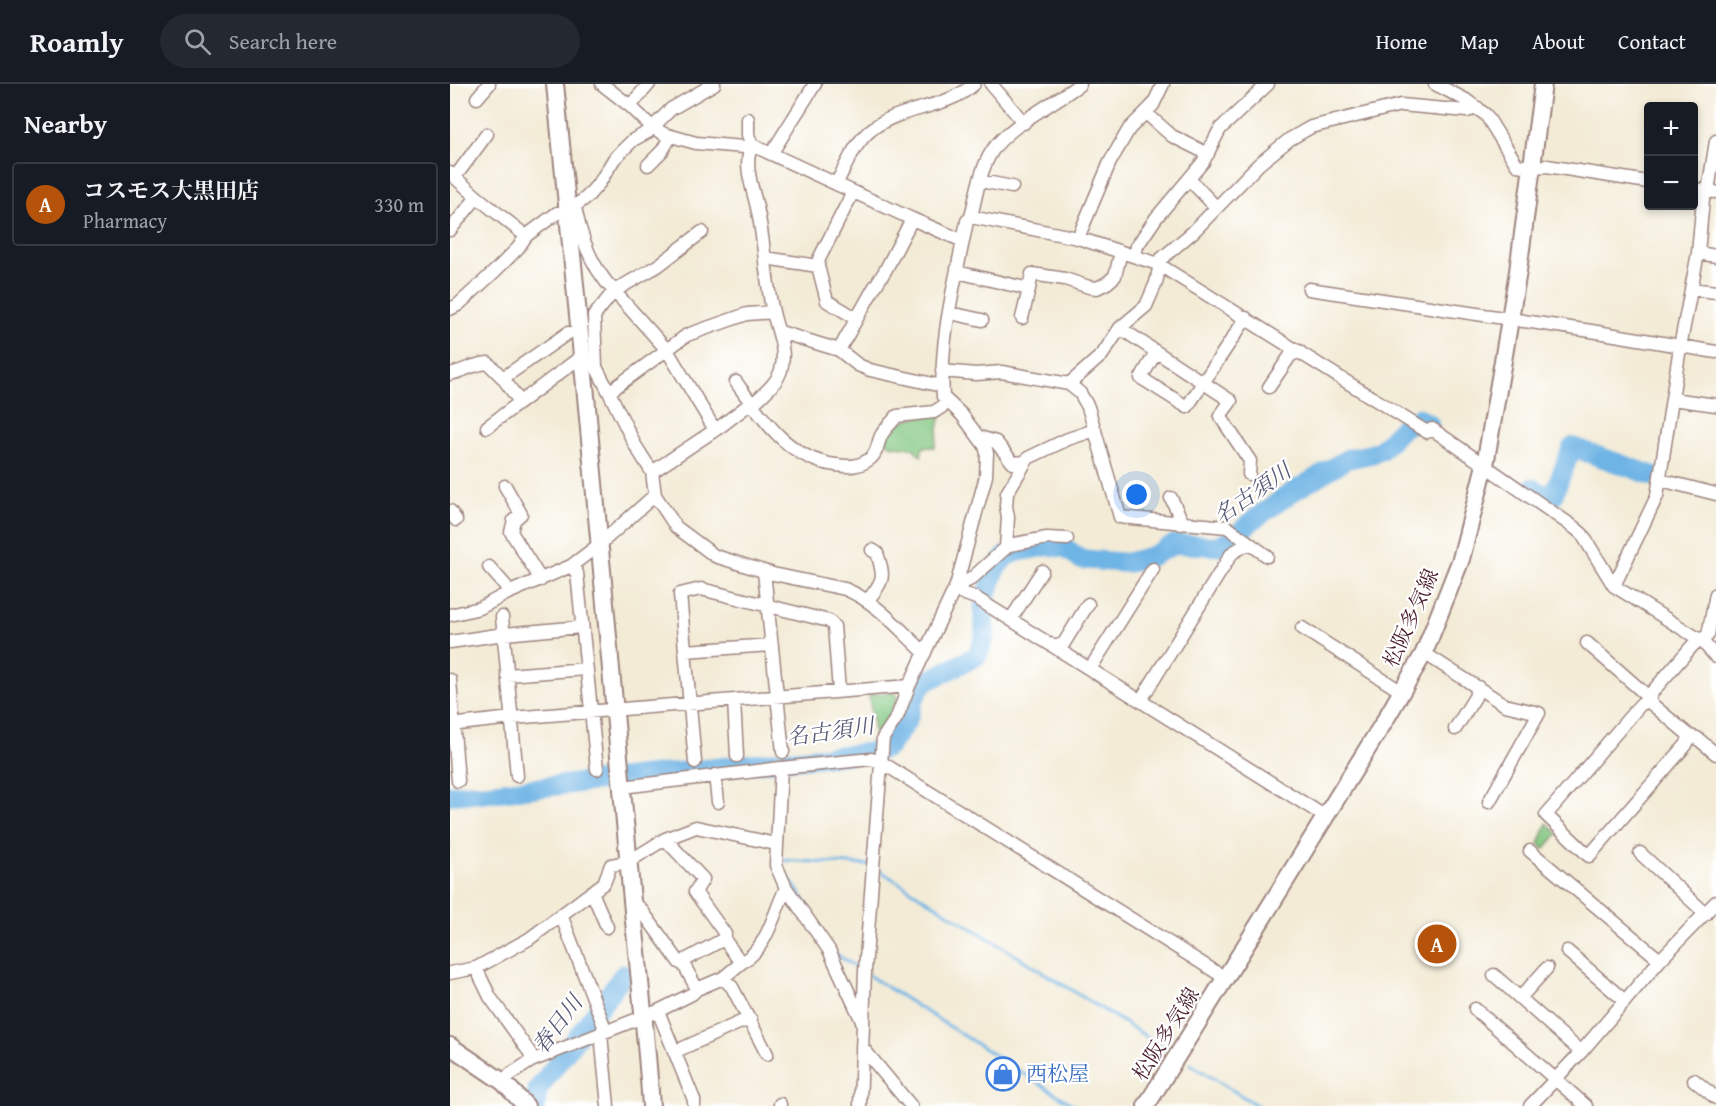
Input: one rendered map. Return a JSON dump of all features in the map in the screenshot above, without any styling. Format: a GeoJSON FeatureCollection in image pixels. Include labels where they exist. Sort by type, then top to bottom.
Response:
{"type":"FeatureCollection","features":[{"type":"Feature","properties":{"kind":"main road"},"geometry":{"type":"LineString","coordinates":[[555,84],[600,544],[628,862],[651,1013],[651,1106]]}},
{"type":"Feature","properties":{"kind":"main road","name":"松阪多気線"},"geometry":{"type":"LineString","coordinates":[[1146,1106],[1227,979],[1402,692],[1424,653],[1461,559],[1485,465],[1510,321],[1543,84]]}},
{"type":"Feature","properties":{"kind":"main road"},"geometry":{"type":"LineString","coordinates":[[450,1046],[503,1082],[524,1105]]}},
{"type":"Feature","properties":{"kind":"street"},"geometry":{"type":"LineString","coordinates":[[477,98],[489,84]]}},
{"type":"Feature","properties":{"kind":"street"},"geometry":{"type":"LineString","coordinates":[[602,84],[652,127],[664,134],[696,143],[744,147],[752,145],[963,241]]}},
{"type":"Feature","properties":{"kind":"street"},"geometry":{"type":"LineString","coordinates":[[630,106],[649,84]]}},
{"type":"Feature","properties":{"kind":"street"},"geometry":{"type":"LineString","coordinates":[[568,211],[600,182],[614,159],[633,140],[648,132],[671,109],[714,84]]}},
{"type":"Feature","properties":{"kind":"street"},"geometry":{"type":"LineString","coordinates":[[771,154],[815,84]]}},
{"type":"Feature","properties":{"kind":"street"},"geometry":{"type":"LineString","coordinates":[[836,184],[858,145],[870,130],[890,117],[911,113],[958,96],[974,84]]}},
{"type":"Feature","properties":{"kind":"street"},"geometry":{"type":"LineString","coordinates":[[991,84],[1024,123]]}},
{"type":"Feature","properties":{"kind":"street"},"geometry":{"type":"LineString","coordinates":[[860,1106],[865,975],[883,738],[897,717],[955,588],[986,476],[987,453],[979,437],[962,415],[943,397],[942,386],[950,313],[967,221],[971,217],[981,181],[994,149],[1024,123],[1080,84]]}},
{"type":"Feature","properties":{"kind":"street"},"geometry":{"type":"LineString","coordinates":[[1078,238],[1110,162],[1128,129],[1153,105],[1154,90],[1163,84]]}},
{"type":"Feature","properties":{"kind":"street"},"geometry":{"type":"LineString","coordinates":[[1135,256],[1137,246],[1156,218],[1203,162],[1220,129],[1268,84]]}},
{"type":"Feature","properties":{"kind":"street"},"geometry":{"type":"LineString","coordinates":[[1435,84],[1478,108],[1486,115],[1517,165],[1547,166],[1644,181]]}},
{"type":"Feature","properties":{"kind":"street"},"geometry":{"type":"LineString","coordinates":[[1069,384],[1102,355],[1120,328],[1149,301],[1161,259],[1193,232],[1259,165],[1290,139],[1311,127],[1401,105],[1467,111],[1478,108]]}},
{"type":"Feature","properties":{"kind":"street"},"geometry":{"type":"LineString","coordinates":[[1146,113],[1172,136],[1208,153]]}},
{"type":"Feature","properties":{"kind":"street"},"geometry":{"type":"LineString","coordinates":[[652,472],[752,404],[768,390],[779,374],[783,354],[780,332],[773,312],[751,181],[748,154],[752,145],[748,135],[748,119]]}},
{"type":"Feature","properties":{"kind":"street"},"geometry":{"type":"LineString","coordinates":[[487,134],[452,175],[526,236]]}},
{"type":"Feature","properties":{"kind":"street"},"geometry":{"type":"LineString","coordinates":[[648,165],[662,151],[671,136]]}},
{"type":"Feature","properties":{"kind":"street"},"geometry":{"type":"LineString","coordinates":[[1614,586],[1657,496],[1661,480],[1680,347],[1698,253],[1703,198],[1712,192],[1716,141]]}},
{"type":"Feature","properties":{"kind":"street"},"geometry":{"type":"LineString","coordinates":[[1189,179],[1212,203]]}},
{"type":"Feature","properties":{"kind":"street"},"geometry":{"type":"LineString","coordinates":[[981,181],[1012,187]]}},
{"type":"Feature","properties":{"kind":"street"},"geometry":{"type":"LineString","coordinates":[[853,192],[819,259],[818,266],[827,301],[856,318]]}},
{"type":"Feature","properties":{"kind":"street"},"geometry":{"type":"LineString","coordinates":[[450,230],[477,197]]}},
{"type":"Feature","properties":{"kind":"street"},"geometry":{"type":"LineString","coordinates":[[450,309],[458,305],[518,249],[526,236],[557,213],[576,212],[586,249],[604,280],[667,350],[715,430]]}},
{"type":"Feature","properties":{"kind":"street"},"geometry":{"type":"LineString","coordinates":[[971,217],[1078,238],[1158,264],[1427,432],[1432,429],[1485,465],[1582,534],[1614,586],[1702,640],[1716,645]]}},
{"type":"Feature","properties":{"kind":"street"},"geometry":{"type":"LineString","coordinates":[[839,350],[912,219]]}},
{"type":"Feature","properties":{"kind":"street"},"geometry":{"type":"LineString","coordinates":[[702,232],[659,265],[614,291],[594,315],[596,367],[635,445],[652,472],[656,495],[676,527],[685,536],[690,537],[715,556],[764,572],[845,589],[868,600],[925,652]]}},
{"type":"Feature","properties":{"kind":"street"},"geometry":{"type":"LineString","coordinates":[[1022,318],[1032,274],[1065,279],[1094,288],[1103,286],[1115,276],[1122,252]]}},
{"type":"Feature","properties":{"kind":"street"},"geometry":{"type":"LineString","coordinates":[[1698,253],[1716,256]]}},
{"type":"Feature","properties":{"kind":"street"},"geometry":{"type":"LineString","coordinates":[[765,258],[818,266]]}},
{"type":"Feature","properties":{"kind":"street"},"geometry":{"type":"LineString","coordinates":[[957,272],[1029,289]]}},
{"type":"Feature","properties":{"kind":"street"},"geometry":{"type":"LineString","coordinates":[[1309,289],[1716,352]]}},
{"type":"Feature","properties":{"kind":"street"},"geometry":{"type":"LineString","coordinates":[[1691,289],[1716,292]]}},
{"type":"Feature","properties":{"kind":"street"},"geometry":{"type":"LineString","coordinates":[[609,392],[687,334],[747,314],[773,312]]}},
{"type":"Feature","properties":{"kind":"street"},"geometry":{"type":"LineString","coordinates":[[950,313],[982,320]]}},
{"type":"Feature","properties":{"kind":"street"},"geometry":{"type":"LineString","coordinates":[[1156,352],[1142,378],[1187,407],[1246,318]]}},
{"type":"Feature","properties":{"kind":"street"},"geometry":{"type":"LineString","coordinates":[[1120,328],[1231,401],[1220,416],[1250,461],[1249,474]]}},
{"type":"Feature","properties":{"kind":"street"},"geometry":{"type":"LineString","coordinates":[[780,332],[806,338],[839,350],[858,365],[870,370],[942,386]]}},
{"type":"Feature","properties":{"kind":"street"},"geometry":{"type":"LineString","coordinates":[[503,378],[568,333]]}},
{"type":"Feature","properties":{"kind":"street"},"geometry":{"type":"LineString","coordinates":[[1269,387],[1290,356],[1299,351]]}},
{"type":"Feature","properties":{"kind":"street"},"geometry":{"type":"LineString","coordinates":[[487,427],[582,356]]}},
{"type":"Feature","properties":{"kind":"street"},"geometry":{"type":"LineString","coordinates":[[450,374],[462,372],[474,364],[488,363],[503,378],[520,402]]}},
{"type":"Feature","properties":{"kind":"street"},"geometry":{"type":"LineString","coordinates":[[942,371],[976,374],[1002,372],[1069,384],[1085,399],[1120,517],[1228,527],[1267,556]]}},
{"type":"Feature","properties":{"kind":"street"},"geometry":{"type":"LineString","coordinates":[[736,382],[769,427],[796,450],[819,462],[850,467],[866,462],[873,456],[879,447],[880,436],[897,416],[934,412],[948,403]]}},
{"type":"Feature","properties":{"kind":"street"},"geometry":{"type":"LineString","coordinates":[[1672,399],[1716,405]]}},
{"type":"Feature","properties":{"kind":"street"},"geometry":{"type":"LineString","coordinates":[[1006,548],[1007,493],[1025,462],[1032,455],[1095,430]]}},
{"type":"Feature","properties":{"kind":"street"},"geometry":{"type":"LineString","coordinates":[[979,437],[996,442],[1013,464],[1025,462]]}},
{"type":"Feature","properties":{"kind":"street"},"geometry":{"type":"LineString","coordinates":[[1661,480],[1716,494]]}},
{"type":"Feature","properties":{"kind":"street"},"geometry":{"type":"LineString","coordinates":[[505,486],[521,514],[514,520],[511,532],[541,580]]}},
{"type":"Feature","properties":{"kind":"street"},"geometry":{"type":"LineString","coordinates":[[450,615],[480,608],[508,593],[571,566],[656,495]]}},
{"type":"Feature","properties":{"kind":"street"},"geometry":{"type":"LineString","coordinates":[[1171,498],[1181,524]]}},
{"type":"Feature","properties":{"kind":"street"},"geometry":{"type":"LineString","coordinates":[[955,588],[971,579],[1009,545],[1047,538],[1067,539]]}},
{"type":"Feature","properties":{"kind":"street"},"geometry":{"type":"LineString","coordinates":[[1141,700],[1232,553],[1247,541]]}},
{"type":"Feature","properties":{"kind":"street"},"geometry":{"type":"LineString","coordinates":[[868,600],[882,582],[883,572],[877,553],[872,550]]}},
{"type":"Feature","properties":{"kind":"street"},"geometry":{"type":"LineString","coordinates":[[571,566],[577,573],[597,769]]}},
{"type":"Feature","properties":{"kind":"street"},"geometry":{"type":"LineString","coordinates":[[489,567],[505,585],[508,593]]}},
{"type":"Feature","properties":{"kind":"street"},"geometry":{"type":"LineString","coordinates":[[1090,669],[1153,568]]}},
{"type":"Feature","properties":{"kind":"street"},"geometry":{"type":"LineString","coordinates":[[1011,619],[1042,571]]}},
{"type":"Feature","properties":{"kind":"street"},"geometry":{"type":"LineString","coordinates":[[764,572],[783,752]]}},
{"type":"Feature","properties":{"kind":"street"},"geometry":{"type":"LineString","coordinates":[[955,588],[1011,619],[1326,817]]}},
{"type":"Feature","properties":{"kind":"street"},"geometry":{"type":"LineString","coordinates":[[695,762],[680,594],[701,589],[829,621],[834,626],[840,691]]}},
{"type":"Feature","properties":{"kind":"street"},"geometry":{"type":"LineString","coordinates":[[1690,736],[1686,745],[1589,856],[1546,815],[1640,705],[1648,701],[1653,691],[1693,645],[1708,635],[1716,594]]}},
{"type":"Feature","properties":{"kind":"street"},"geometry":{"type":"LineString","coordinates":[[1055,647],[1064,643],[1088,604]]}},
{"type":"Feature","properties":{"kind":"street"},"geometry":{"type":"LineString","coordinates":[[502,617],[517,776]]}},
{"type":"Feature","properties":{"kind":"street"},"geometry":{"type":"LineString","coordinates":[[450,642],[504,634],[581,627]]}},
{"type":"Feature","properties":{"kind":"street"},"geometry":{"type":"LineString","coordinates":[[1302,628],[1402,692]]}},
{"type":"Feature","properties":{"kind":"street"},"geometry":{"type":"LineString","coordinates":[[1702,640],[1716,657]]}},
{"type":"Feature","properties":{"kind":"street"},"geometry":{"type":"LineString","coordinates":[[1587,643],[1644,692],[1648,701],[1716,754]]}},
{"type":"Feature","properties":{"kind":"street"},"geometry":{"type":"LineString","coordinates":[[685,651],[772,645]]}},
{"type":"Feature","properties":{"kind":"street"},"geometry":{"type":"LineString","coordinates":[[1424,653],[1505,705],[1539,713],[1489,802]]}},
{"type":"Feature","properties":{"kind":"street"},"geometry":{"type":"LineString","coordinates":[[507,675],[586,669]]}},
{"type":"Feature","properties":{"kind":"street"},"geometry":{"type":"LineString","coordinates":[[450,680],[451,725],[458,781]]}},
{"type":"Feature","properties":{"kind":"street"},"geometry":{"type":"LineString","coordinates":[[451,725],[591,711],[909,686]]}},
{"type":"Feature","properties":{"kind":"street"},"geometry":{"type":"LineString","coordinates":[[1455,729],[1475,697],[1478,687]]}},
{"type":"Feature","properties":{"kind":"street"},"geometry":{"type":"LineString","coordinates":[[734,700],[737,756]]}},
{"type":"Feature","properties":{"kind":"street"},"geometry":{"type":"LineString","coordinates":[[622,782],[871,759],[881,761],[1227,979]]}},
{"type":"Feature","properties":{"kind":"street"},"geometry":{"type":"LineString","coordinates":[[781,768],[776,866],[786,888],[829,950],[863,1025]]}},
{"type":"Feature","properties":{"kind":"street"},"geometry":{"type":"LineString","coordinates":[[715,775],[718,802]]}},
{"type":"Feature","properties":{"kind":"street"},"geometry":{"type":"LineString","coordinates":[[450,973],[476,969],[530,939],[604,883],[611,865],[628,862],[664,839],[696,827],[776,841]]}},
{"type":"Feature","properties":{"kind":"street"},"geometry":{"type":"LineString","coordinates":[[664,839],[703,879],[695,892],[725,934],[724,939],[741,963]]}},
{"type":"Feature","properties":{"kind":"street"},"geometry":{"type":"LineString","coordinates":[[1530,850],[1660,960]]}},
{"type":"Feature","properties":{"kind":"street"},"geometry":{"type":"LineString","coordinates":[[1640,853],[1706,914]]}},
{"type":"Feature","properties":{"kind":"street"},"geometry":{"type":"LineString","coordinates":[[503,1082],[508,1076],[531,1061],[651,1013],[692,994],[697,988],[723,978],[751,958],[762,944],[786,888]]}},
{"type":"Feature","properties":{"kind":"street"},"geometry":{"type":"LineString","coordinates":[[592,892],[607,927]]}},
{"type":"Feature","properties":{"kind":"street"},"geometry":{"type":"LineString","coordinates":[[1530,1106],[1581,1052],[1660,960],[1716,902]]}},
{"type":"Feature","properties":{"kind":"street"},"geometry":{"type":"LineString","coordinates":[[633,904],[640,908],[679,962],[684,965],[697,988]]}},
{"type":"Feature","properties":{"kind":"street"},"geometry":{"type":"LineString","coordinates":[[561,915],[604,1026],[601,1034],[608,1106]]}},
{"type":"Feature","properties":{"kind":"street"},"geometry":{"type":"LineString","coordinates":[[684,965],[687,959],[724,939]]}},
{"type":"Feature","properties":{"kind":"street"},"geometry":{"type":"LineString","coordinates":[[1567,951],[1625,1001]]}},
{"type":"Feature","properties":{"kind":"street"},"geometry":{"type":"LineString","coordinates":[[1520,998],[1547,968]]}},
{"type":"Feature","properties":{"kind":"street"},"geometry":{"type":"LineString","coordinates":[[476,969],[490,997],[531,1053],[531,1061]]}},
{"type":"Feature","properties":{"kind":"street"},"geometry":{"type":"LineString","coordinates":[[1494,975],[1581,1052]]}},
{"type":"Feature","properties":{"kind":"street"},"geometry":{"type":"LineString","coordinates":[[723,978],[732,987],[767,1054]]}},
{"type":"Feature","properties":{"kind":"street"},"geometry":{"type":"LineString","coordinates":[[1474,1009],[1586,1106]]}},
{"type":"Feature","properties":{"kind":"street"},"geometry":{"type":"LineString","coordinates":[[651,1013],[674,1052],[694,1100],[694,1106]]}},
{"type":"Feature","properties":{"kind":"street"},"geometry":{"type":"LineString","coordinates":[[674,1052],[741,1022],[751,1020]]}},
{"type":"Feature","properties":{"kind":"street"},"geometry":{"type":"LineString","coordinates":[[862,1047],[911,1106]]}},
{"type":"Feature","properties":{"kind":"street"},"geometry":{"type":"LineString","coordinates":[[1694,1080],[1716,1098]]}},
{"type":"Feature","properties":{"kind":"green space"},"geometry":{"type":"Polygon","coordinates":[[[941,413],[935,447],[923,447],[921,456],[913,448],[890,445],[885,440],[889,432],[901,422],[941,413]]]}},
{"type":"Feature","properties":{"kind":"green space"},"geometry":{"type":"Polygon","coordinates":[[[895,692],[897,699],[880,737],[875,741],[869,695],[895,692]]]}},
{"type":"Feature","properties":{"kind":"green space"},"geometry":{"type":"Polygon","coordinates":[[[1547,823],[1558,834],[1544,849],[1539,844],[1547,823]]]}},
{"type":"Feature","properties":{"kind":"waterway","name":"名古須川"},"geometry":{"type":"LineString","coordinates":[[1416,420],[1419,418],[1429,424]]}},
{"type":"Feature","properties":{"kind":"waterway","name":"名古須川"},"geometry":{"type":"LineString","coordinates":[[450,795],[480,794],[868,753],[888,748],[907,721],[914,698],[923,683],[977,656],[985,637],[983,611],[986,598],[996,568],[1006,556],[1048,546],[1066,548],[1080,559],[1127,563],[1152,556],[1175,544],[1216,546],[1230,541],[1253,520],[1294,491],[1347,459],[1381,450],[1403,427],[1408,425]]}},
{"type":"Feature","properties":{"kind":"waterway","name":"名古須川"},"geometry":{"type":"LineString","coordinates":[[1532,488],[1549,498],[1553,496],[1572,447],[1654,476]]}},
{"type":"Feature","properties":{"kind":"waterway"},"geometry":{"type":"LineString","coordinates":[[780,860],[869,865]]}},
{"type":"Feature","properties":{"kind":"waterway"},"geometry":{"type":"LineString","coordinates":[[877,869],[1168,1050]]}},
{"type":"Feature","properties":{"kind":"waterway"},"geometry":{"type":"LineString","coordinates":[[786,875],[820,927]]}},
{"type":"Feature","properties":{"kind":"waterway"},"geometry":{"type":"LineString","coordinates":[[836,954],[860,970]]}},
{"type":"Feature","properties":{"kind":"waterway","name":"春日川"},"geometry":{"type":"LineString","coordinates":[[535,1106],[538,1089],[624,974]]}},
{"type":"Feature","properties":{"kind":"waterway"},"geometry":{"type":"LineString","coordinates":[[868,975],[1075,1106]]}},
{"type":"Feature","properties":{"kind":"waterway"},"geometry":{"type":"LineString","coordinates":[[1190,1064],[1258,1106]]}},
{"type":"Feature","properties":{"kind":"place","name":"コスモス大黒田店"},"geometry":{"type":"Point","coordinates":[1437,944]}},
{"type":"Feature","properties":{"kind":"place","name":"西松屋"},"geometry":{"type":"Point","coordinates":[1003,1074]}}]}
